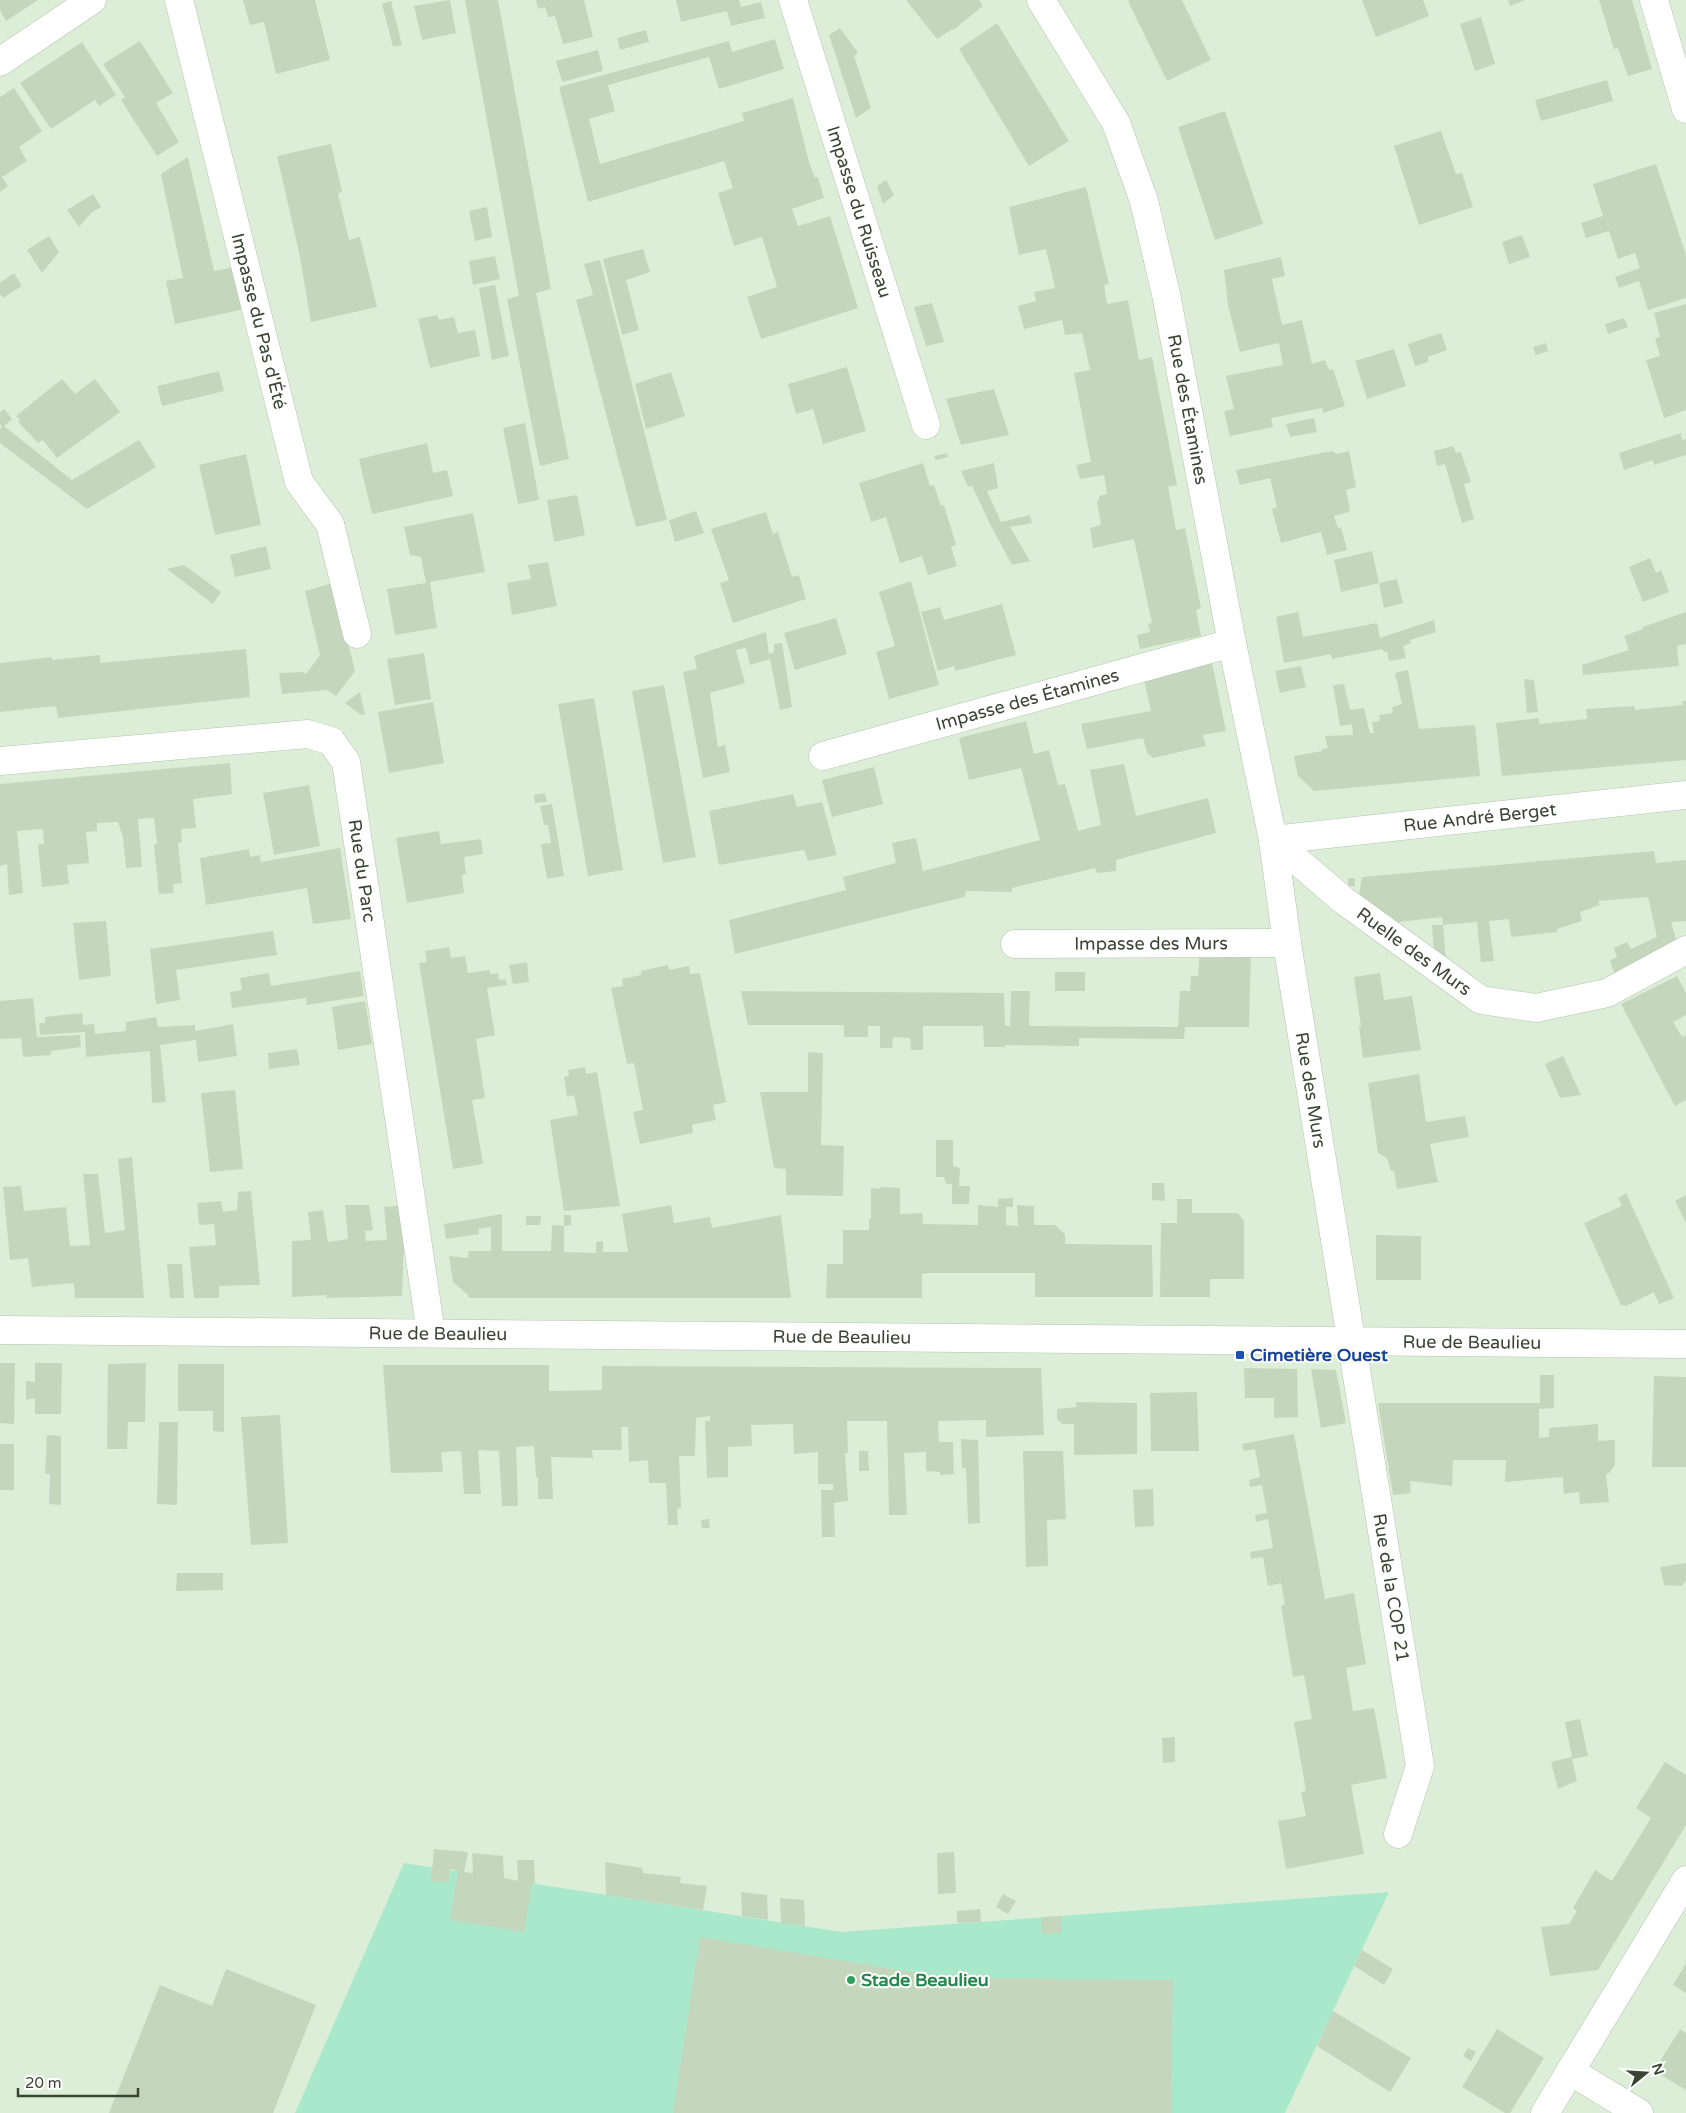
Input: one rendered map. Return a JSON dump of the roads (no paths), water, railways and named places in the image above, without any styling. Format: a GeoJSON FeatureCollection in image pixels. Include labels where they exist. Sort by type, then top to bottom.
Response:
{"type":"FeatureCollection","features":[{"type":"Feature","properties":{"kind":"street"},"geometry":{"type":"LineString","coordinates":[[0,62],[92,0]]}},
{"type":"Feature","properties":{"kind":"street","name":"Impasse du Pas d'Été"},"geometry":{"type":"LineString","coordinates":[[178,0],[299,482],[330,524],[357,634]]}},
{"type":"Feature","properties":{"kind":"street","name":"Impasse du Ruisseau"},"geometry":{"type":"LineString","coordinates":[[793,0],[926,425]]}},
{"type":"Feature","properties":{"kind":"street","name":"Rue des Étamines"},"geometry":{"type":"LineString","coordinates":[[1042,0],[1116,123],[1144,201],[1166,294],[1232,643],[1273,840]]}},
{"type":"Feature","properties":{"kind":"street"},"geometry":{"type":"LineString","coordinates":[[1654,0],[1686,109]]}},
{"type":"Feature","properties":{"kind":"street","name":"Impasse des Étamines"},"geometry":{"type":"LineString","coordinates":[[823,756],[1232,643]]}},
{"type":"Feature","properties":{"kind":"street","name":"Rue du Parc"},"geometry":{"type":"LineString","coordinates":[[0,761],[308,734],[330,741],[346,762],[431,1333]]}},
{"type":"Feature","properties":{"kind":"street","name":"Rue André Berget"},"geometry":{"type":"LineString","coordinates":[[1273,840],[1686,795]]}},
{"type":"Feature","properties":{"kind":"street","name":"Rue des Murs"},"geometry":{"type":"LineString","coordinates":[[1273,840],[1287,943],[1346,1301],[1350,1341]]}},
{"type":"Feature","properties":{"kind":"street","name":"Ruelle des Murs"},"geometry":{"type":"LineString","coordinates":[[1273,840],[1342,900],[1481,1000],[1536,1008],[1607,993],[1686,950]]}},
{"type":"Feature","properties":{"kind":"street","name":"Impasse des Murs"},"geometry":{"type":"LineString","coordinates":[[1015,944],[1287,943]]}},
{"type":"Feature","properties":{"kind":"street","name":"Rue de Beaulieu"},"geometry":{"type":"LineString","coordinates":[[0,1330],[1686,1344]]}},
{"type":"Feature","properties":{"kind":"street","name":"Rue de la COP 21"},"geometry":{"type":"LineString","coordinates":[[1350,1341],[1420,1766],[1398,1834]]}},
{"type":"Feature","properties":{"kind":"street"},"geometry":{"type":"LineString","coordinates":[[1545,2113],[1686,1880]]}},
{"type":"Feature","properties":{"kind":"street"},"geometry":{"type":"LineString","coordinates":[[1570,2071],[1638,2113]]}},
{"type":"Feature","properties":{"kind":"place","name":"Cimetière Ouest"},"geometry":{"type":"Point","coordinates":[1240,1355]}},
{"type":"Feature","properties":{"kind":"place","name":"Stade Beaulieu"},"geometry":{"type":"Point","coordinates":[851,1980]}}]}
